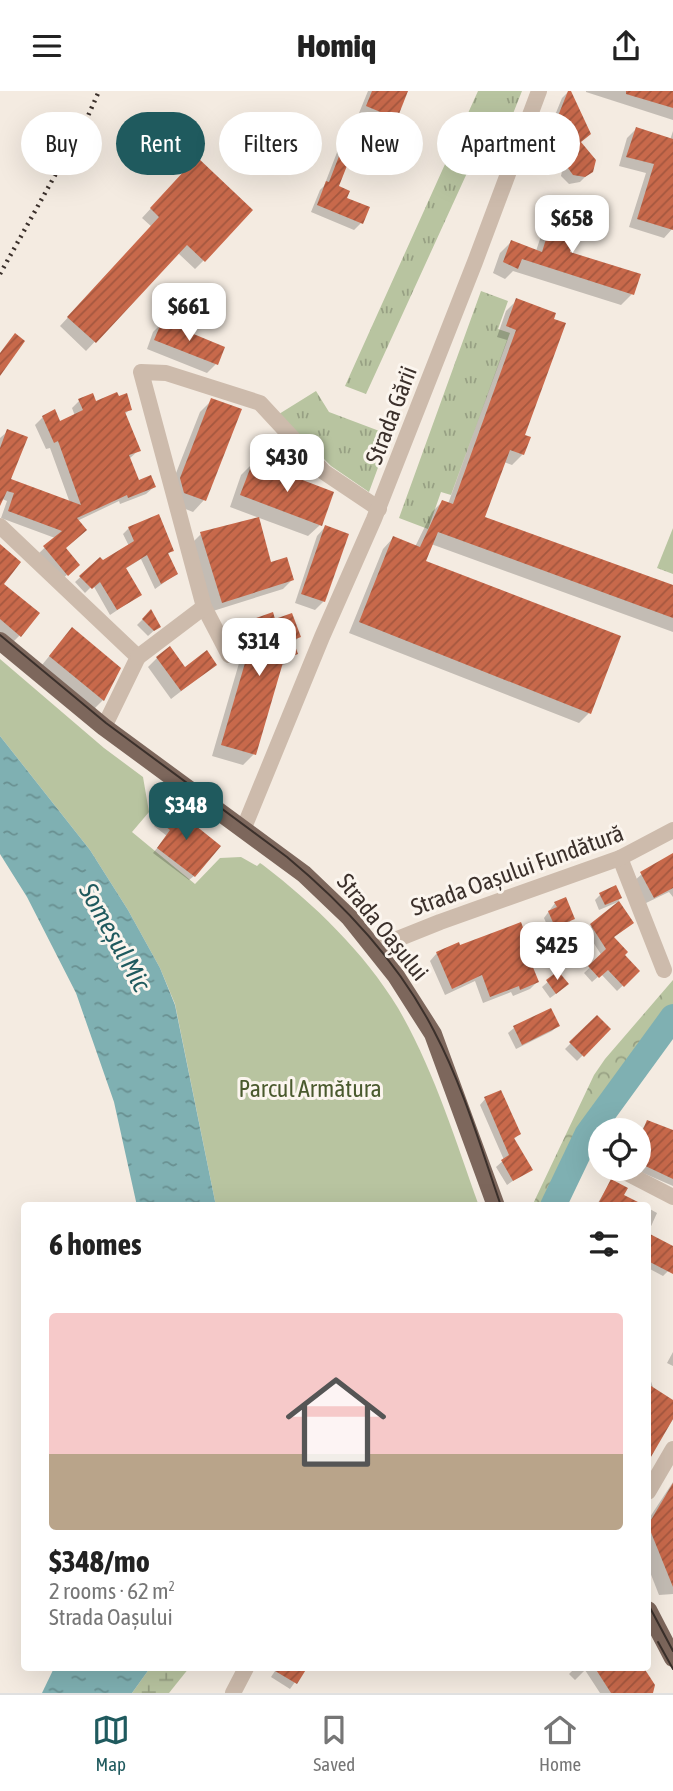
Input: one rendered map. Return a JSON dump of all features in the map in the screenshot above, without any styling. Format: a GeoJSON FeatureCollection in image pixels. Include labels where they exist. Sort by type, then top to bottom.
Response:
{"type":"FeatureCollection","features":[{"type":"Feature","properties":{"kind":"main road","name":"Strada Oașului"},"geometry":{"type":"LineString","coordinates":[[0,641],[104,727],[244,827],[324,891],[375,948],[433,1034],[495,1202]]}},
{"type":"Feature","properties":{"kind":"main road"},"geometry":{"type":"LineString","coordinates":[[651,1616],[673,1658]]}},
{"type":"Feature","properties":{"kind":"street","name":"Strada Gării"},"geometry":{"type":"LineString","coordinates":[[244,827],[322,637],[379,509],[539,91]]}},
{"type":"Feature","properties":{"kind":"street"},"geometry":{"type":"LineString","coordinates":[[229,655],[204,607],[141,372],[166,373],[260,403],[324,472],[379,509]]}},
{"type":"Feature","properties":{"kind":"street"},"geometry":{"type":"LineString","coordinates":[[0,526],[138,657]]}},
{"type":"Feature","properties":{"kind":"street"},"geometry":{"type":"LineString","coordinates":[[104,727],[138,657],[204,607]]}},
{"type":"Feature","properties":{"kind":"street","name":"Strada Oașului Fundătură"},"geometry":{"type":"LineString","coordinates":[[375,948],[620,858],[673,830]]}},
{"type":"Feature","properties":{"kind":"street"},"geometry":{"type":"LineString","coordinates":[[620,858],[664,970]]}},
{"type":"Feature","properties":{"kind":"street"},"geometry":{"type":"LineString","coordinates":[[642,1181],[673,1197]]}},
{"type":"Feature","properties":{"kind":"street"},"geometry":{"type":"LineString","coordinates":[[651,1487],[673,1449]]}},
{"type":"Feature","properties":{"kind":"street"},"geometry":{"type":"LineString","coordinates":[[233,1693],[244,1671]]}},
{"type":"Feature","properties":{"kind":"green space"},"geometry":{"type":"Polygon","coordinates":[[[478,91],[522,91],[514,112],[469,112],[478,91]]]}},
{"type":"Feature","properties":{"kind":"green space"},"geometry":{"type":"Polygon","coordinates":[[[440,175],[466,175],[366,394],[345,386],[440,175]]]}},
{"type":"Feature","properties":{"kind":"green space"},"geometry":{"type":"Polygon","coordinates":[[[481,291],[508,301],[498,329],[510,333],[451,495],[441,492],[428,529],[399,518],[481,291]]]}},
{"type":"Feature","properties":{"kind":"green space"},"geometry":{"type":"Polygon","coordinates":[[[316,391],[329,412],[390,435],[369,492],[331,466],[279,414],[316,391]]]}},
{"type":"Feature","properties":{"kind":"green space"},"geometry":{"type":"Polygon","coordinates":[[[673,528],[673,574],[657,568],[673,528]]]}},
{"type":"Feature","properties":{"kind":"green space","name":"Parcul Armătura"},"geometry":{"type":"Polygon","coordinates":[[[0,659],[104,748],[143,777],[149,812],[132,832],[195,884],[220,858],[241,857],[257,866],[260,863],[337,930],[385,987],[411,1032],[443,1105],[478,1202],[215,1202],[175,1004],[160,968],[90,850],[0,736],[0,659]]]}},
{"type":"Feature","properties":{"kind":"green space"},"geometry":{"type":"Polygon","coordinates":[[[673,980],[673,1032],[606,1118],[588,1118],[588,1153],[567,1202],[534,1202],[594,1075],[673,980]]]}},
{"type":"Feature","properties":{"kind":"green space"},"geometry":{"type":"Polygon","coordinates":[[[148,1671],[187,1671],[169,1693],[132,1693],[148,1671]]]}},
{"type":"Feature","properties":{"kind":"water","name":"Someșul Mic"},"geometry":{"type":"Polygon","coordinates":[[[0,736],[90,850],[160,968],[175,1005],[215,1202],[136,1202],[114,1102],[76,993],[27,897],[0,854],[0,736]]]}},
{"type":"Feature","properties":{"kind":"water"},"geometry":{"type":"Polygon","coordinates":[[[53,1671],[148,1671],[132,1693],[42,1693],[53,1671]]]}},
{"type":"Feature","properties":{"kind":"building"},"geometry":{"type":"Polygon","coordinates":[[[372,91],[408,91],[400,112],[380,112],[366,106],[372,91]]]}},
{"type":"Feature","properties":{"kind":"building"},"geometry":{"type":"Polygon","coordinates":[[[568,91],[571,91],[591,134],[581,142],[596,160],[593,172],[585,177],[573,175],[580,175],[580,112],[560,112],[568,91]]]}},
{"type":"Feature","properties":{"kind":"building"},"geometry":{"type":"Polygon","coordinates":[[[626,91],[673,91],[673,108],[626,94],[626,91]]]}},
{"type":"Feature","properties":{"kind":"building"},"geometry":{"type":"Polygon","coordinates":[[[636,127],[673,139],[673,230],[637,219],[654,164],[626,157],[636,127]]]}},
{"type":"Feature","properties":{"kind":"building"},"geometry":{"type":"Polygon","coordinates":[[[336,164],[336,175],[343,175],[339,186],[350,191],[347,198],[370,207],[363,224],[317,205],[326,181],[329,182],[336,164]]]}},
{"type":"Feature","properties":{"kind":"building"},"geometry":{"type":"Polygon","coordinates":[[[205,165],[253,210],[205,262],[187,245],[96,343],[67,317],[159,217],[150,208],[180,175],[205,175],[205,165]]]}},
{"type":"Feature","properties":{"kind":"building"},"geometry":{"type":"Polygon","coordinates":[[[568,202],[584,207],[570,252],[641,274],[634,295],[522,259],[518,269],[503,262],[511,240],[542,252],[555,210],[564,213],[568,202]]]}},
{"type":"Feature","properties":{"kind":"building"},"geometry":{"type":"Polygon","coordinates":[[[516,298],[556,313],[554,319],[566,323],[525,435],[531,437],[524,455],[510,450],[485,517],[673,585],[673,618],[438,532],[426,561],[621,636],[591,714],[359,622],[393,536],[420,547],[442,500],[453,504],[516,330],[506,326],[516,298]]]}},
{"type":"Feature","properties":{"kind":"building"},"geometry":{"type":"Polygon","coordinates":[[[162,321],[225,347],[218,365],[154,340],[162,321]]]}},
{"type":"Feature","properties":{"kind":"building"},"geometry":{"type":"Polygon","coordinates":[[[15,333],[25,341],[0,376],[0,353],[15,333]]]}},
{"type":"Feature","properties":{"kind":"building"},"geometry":{"type":"Polygon","coordinates":[[[117,392],[119,396],[127,393],[132,410],[125,412],[141,451],[129,455],[139,480],[151,475],[156,487],[128,498],[127,495],[77,518],[87,530],[66,548],[80,565],[68,576],[43,546],[62,531],[8,511],[14,493],[7,491],[0,506],[0,448],[7,429],[28,437],[11,479],[81,505],[58,441],[54,443],[42,416],[55,409],[60,421],[83,410],[78,399],[93,393],[96,401],[117,392]]]}},
{"type":"Feature","properties":{"kind":"building"},"geometry":{"type":"Polygon","coordinates":[[[211,398],[242,409],[206,501],[184,493],[180,478],[211,398]]]}},
{"type":"Feature","properties":{"kind":"building"},"geometry":{"type":"Polygon","coordinates":[[[253,461],[334,492],[322,526],[240,495],[253,461]]]}},
{"type":"Feature","properties":{"kind":"building"},"geometry":{"type":"Polygon","coordinates":[[[159,514],[174,551],[168,553],[178,574],[161,584],[147,555],[126,568],[142,595],[117,610],[100,582],[92,589],[79,576],[100,557],[103,560],[134,541],[128,527],[159,514]]]}},
{"type":"Feature","properties":{"kind":"building"},"geometry":{"type":"Polygon","coordinates":[[[259,517],[271,562],[287,557],[294,580],[222,603],[200,532],[259,517]]]}},
{"type":"Feature","properties":{"kind":"building"},"geometry":{"type":"Polygon","coordinates":[[[325,525],[349,534],[325,602],[301,594],[325,525]]]}},
{"type":"Feature","properties":{"kind":"building"},"geometry":{"type":"Polygon","coordinates":[[[0,544],[21,562],[4,584],[40,613],[21,637],[0,619],[0,544]]]}},
{"type":"Feature","properties":{"kind":"building"},"geometry":{"type":"Polygon","coordinates":[[[151,609],[161,627],[154,631],[142,619],[151,609]]]}},
{"type":"Feature","properties":{"kind":"building"},"geometry":{"type":"Polygon","coordinates":[[[273,612],[275,619],[292,613],[301,637],[293,640],[298,654],[284,659],[256,755],[221,745],[252,639],[244,645],[237,625],[273,612]]]}},
{"type":"Feature","properties":{"kind":"building"},"geometry":{"type":"Polygon","coordinates":[[[72,627],[121,668],[104,701],[49,656],[72,627]]]}},
{"type":"Feature","properties":{"kind":"building"},"geometry":{"type":"Polygon","coordinates":[[[170,646],[185,667],[207,650],[217,665],[181,691],[156,657],[170,646]]]}},
{"type":"Feature","properties":{"kind":"building"},"geometry":{"type":"Polygon","coordinates":[[[170,805],[221,846],[195,877],[157,848],[170,830],[157,820],[170,805]]]}},
{"type":"Feature","properties":{"kind":"building"},"geometry":{"type":"Polygon","coordinates":[[[673,853],[673,888],[654,898],[640,872],[673,853]]]}},
{"type":"Feature","properties":{"kind":"building"},"geometry":{"type":"Polygon","coordinates":[[[616,885],[622,898],[605,905],[599,893],[616,885]]]}},
{"type":"Feature","properties":{"kind":"building"},"geometry":{"type":"Polygon","coordinates":[[[566,897],[575,919],[555,927],[548,911],[557,907],[554,902],[566,897]]]}},
{"type":"Feature","properties":{"kind":"building"},"geometry":{"type":"Polygon","coordinates":[[[619,901],[634,923],[614,937],[628,952],[625,955],[640,971],[624,987],[608,970],[599,978],[588,966],[606,949],[590,924],[619,901]]]}},
{"type":"Feature","properties":{"kind":"building"},"geometry":{"type":"Polygon","coordinates":[[[521,922],[534,958],[530,960],[539,982],[490,997],[482,975],[452,989],[436,952],[521,922]]]}},
{"type":"Feature","properties":{"kind":"building"},"geometry":{"type":"Polygon","coordinates":[[[558,971],[569,984],[556,994],[546,980],[558,971]]]}},
{"type":"Feature","properties":{"kind":"building"},"geometry":{"type":"Polygon","coordinates":[[[551,1008],[560,1026],[522,1045],[513,1026],[551,1008]]]}},
{"type":"Feature","properties":{"kind":"building"},"geometry":{"type":"Polygon","coordinates":[[[597,1015],[611,1029],[584,1057],[569,1042],[597,1015]]]}},
{"type":"Feature","properties":{"kind":"building"},"geometry":{"type":"Polygon","coordinates":[[[501,1090],[521,1134],[514,1138],[533,1170],[513,1181],[501,1160],[509,1155],[484,1097],[501,1090]]]}},
{"type":"Feature","properties":{"kind":"building"},"geometry":{"type":"Polygon","coordinates":[[[651,1122],[673,1130],[673,1179],[651,1169],[651,1122]]]}},
{"type":"Feature","properties":{"kind":"building"},"geometry":{"type":"Polygon","coordinates":[[[610,1181],[615,1181],[628,1188],[624,1195],[638,1202],[599,1202],[610,1181]]]}},
{"type":"Feature","properties":{"kind":"building"},"geometry":{"type":"Polygon","coordinates":[[[651,1235],[673,1246],[673,1274],[651,1263],[651,1235]]]}},
{"type":"Feature","properties":{"kind":"building"},"geometry":{"type":"Polygon","coordinates":[[[651,1386],[673,1400],[673,1419],[651,1457],[651,1386]]]}},
{"type":"Feature","properties":{"kind":"building"},"geometry":{"type":"Polygon","coordinates":[[[673,1483],[673,1587],[651,1532],[651,1520],[673,1483]]]}},
{"type":"Feature","properties":{"kind":"building"},"geometry":{"type":"Polygon","coordinates":[[[275,1671],[305,1671],[297,1684],[275,1671]]]}},
{"type":"Feature","properties":{"kind":"building"},"geometry":{"type":"Polygon","coordinates":[[[597,1671],[646,1671],[655,1685],[653,1693],[611,1693],[597,1671]]]}},
{"type":"Feature","properties":{"kind":"waterway"},"geometry":{"type":"LineString","coordinates":[[555,1202],[587,1135],[673,1017]]}},
{"type":"Feature","properties":{"kind":"tram line"},"geometry":{"type":"LineString","coordinates":[[0,635],[106,723],[287,857],[330,895],[370,937],[405,982],[434,1031],[471,1117],[500,1202]]}},
{"type":"Feature","properties":{"kind":"tram line"},"geometry":{"type":"LineString","coordinates":[[651,1610],[673,1651]]}},
{"type":"Feature","properties":{"kind":"tram line"},"geometry":{"type":"LineString","coordinates":[[658,1642],[673,1669]]}},
{"type":"Feature","properties":{"kind":"railway"},"geometry":{"type":"LineString","coordinates":[[0,274],[88,116],[99,91]]}}]}
